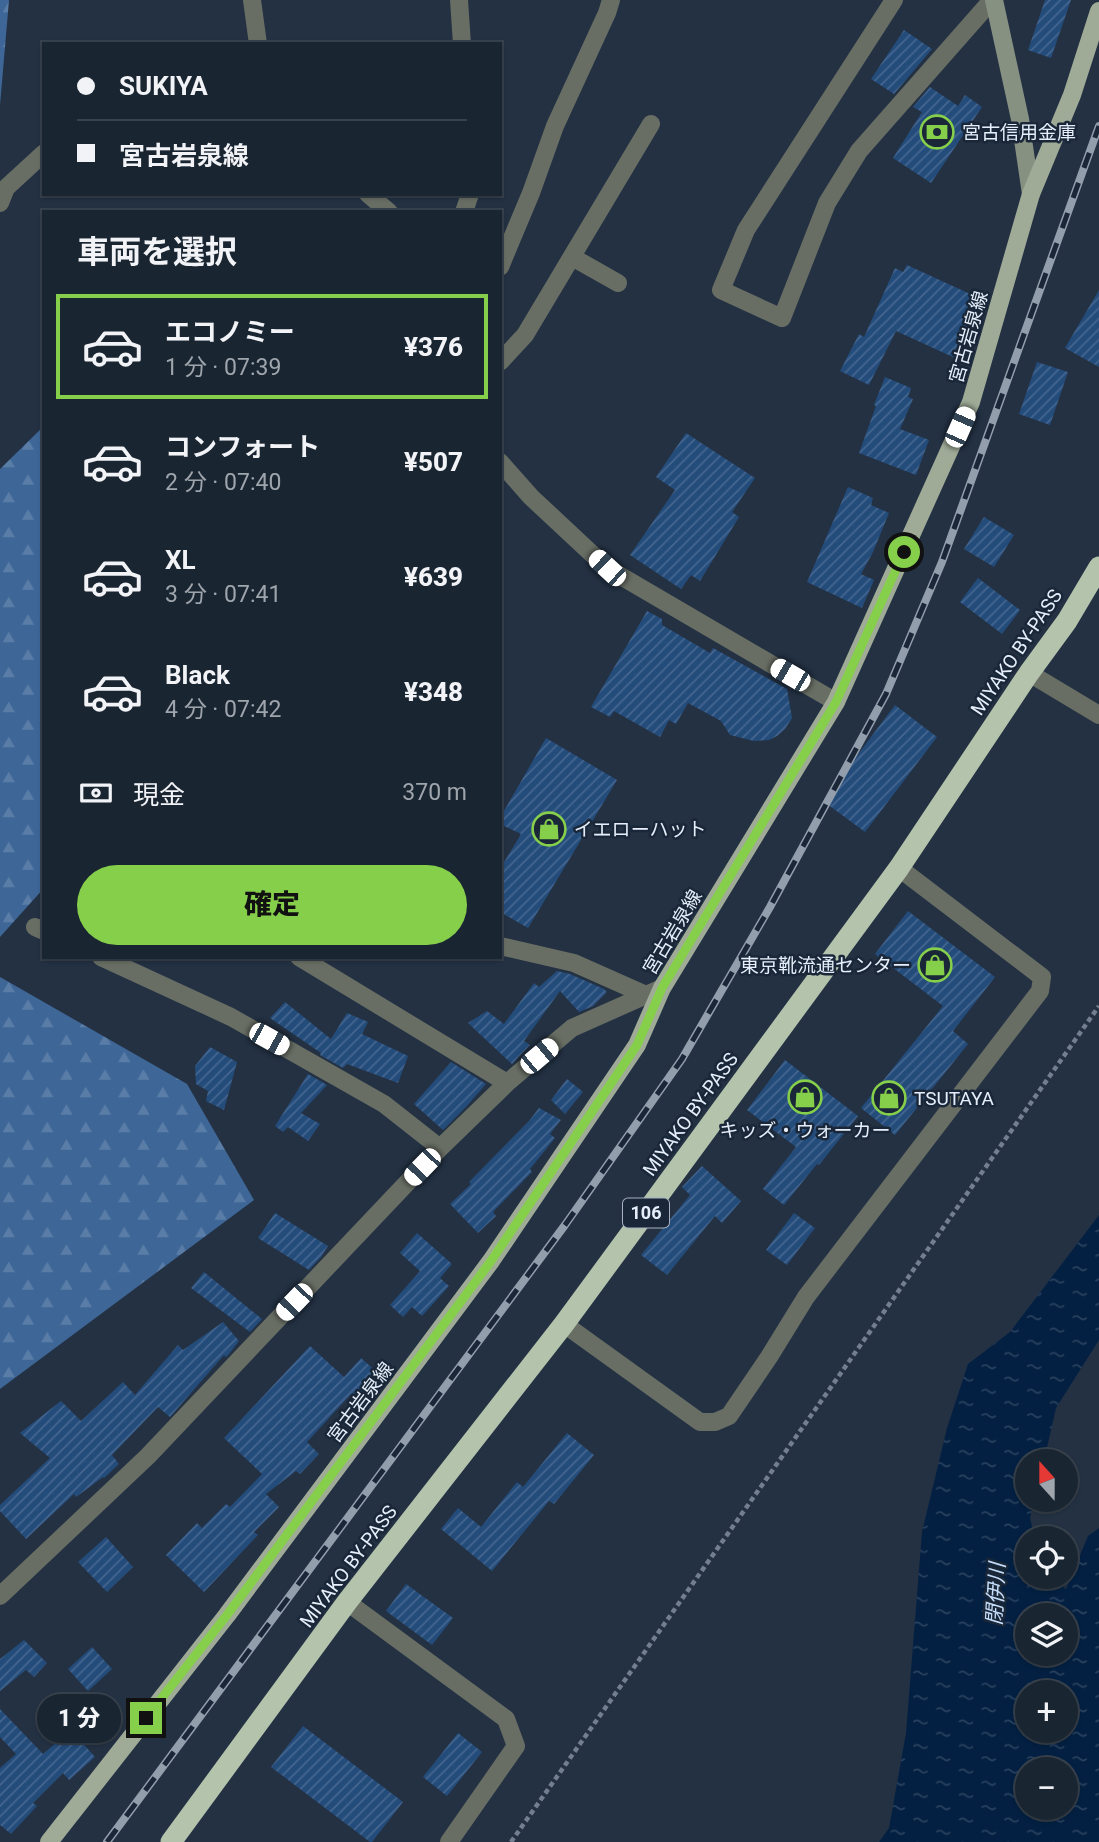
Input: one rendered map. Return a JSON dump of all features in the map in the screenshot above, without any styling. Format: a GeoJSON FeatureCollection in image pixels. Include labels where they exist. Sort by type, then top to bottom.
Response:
{"type":"FeatureCollection","features":[{"type":"Feature","properties":{"kind":"highway","name":"MIYAKO BY-PASS"},"geometry":{"type":"LineString","coordinates":[[171,1842],[347,1602],[564,1324],[899,867],[1067,621],[1099,567]]}},
{"type":"Feature","properties":{"kind":"main road","name":"宮古岩泉線"},"geometry":{"type":"LineString","coordinates":[[49,1842],[227,1615],[491,1261],[637,1045],[654,992],[836,702],[971,402],[1031,194],[1072,95],[1099,11]]}},
{"type":"Feature","properties":{"kind":"street"},"geometry":{"type":"LineString","coordinates":[[252,0],[258,42]]}},
{"type":"Feature","properties":{"kind":"street"},"geometry":{"type":"LineString","coordinates":[[459,0],[462,42]]}},
{"type":"Feature","properties":{"kind":"street"},"geometry":{"type":"LineString","coordinates":[[502,262],[555,126],[611,0]]}},
{"type":"Feature","properties":{"kind":"street"},"geometry":{"type":"LineString","coordinates":[[894,0],[746,230],[721,290],[782,318],[827,203],[859,151],[993,0]]}},
{"type":"Feature","properties":{"kind":"street"},"geometry":{"type":"LineString","coordinates":[[993,0],[1020,119],[1031,194]]}},
{"type":"Feature","properties":{"kind":"street"},"geometry":{"type":"LineString","coordinates":[[502,360],[526,335],[651,124]]}},
{"type":"Feature","properties":{"kind":"street"},"geometry":{"type":"LineString","coordinates":[[0,203],[6,188],[42,155]]}},
{"type":"Feature","properties":{"kind":"street"},"geometry":{"type":"LineString","coordinates":[[370,196],[388,210]]}},
{"type":"Feature","properties":{"kind":"street"},"geometry":{"type":"LineString","coordinates":[[572,257],[618,283]]}},
{"type":"Feature","properties":{"kind":"street"},"geometry":{"type":"LineString","coordinates":[[502,464],[531,497],[607,568],[836,702]]}},
{"type":"Feature","properties":{"kind":"street"},"geometry":{"type":"LineString","coordinates":[[1029,673],[1099,715]]}},
{"type":"Feature","properties":{"kind":"street"},"geometry":{"type":"LineString","coordinates":[[564,1324],[700,1422],[715,1422],[729,1416],[807,1297],[1040,991],[1042,977],[899,867]]}},
{"type":"Feature","properties":{"kind":"street"},"geometry":{"type":"LineString","coordinates":[[502,946],[573,963],[654,992]]}},
{"type":"Feature","properties":{"kind":"street"},"geometry":{"type":"LineString","coordinates":[[105,959],[242,1024],[384,1104],[440,1148]]}},
{"type":"Feature","properties":{"kind":"street"},"geometry":{"type":"LineString","coordinates":[[302,959],[507,1083]]}},
{"type":"Feature","properties":{"kind":"street"},"geometry":{"type":"LineString","coordinates":[[0,1597],[148,1455],[440,1148],[507,1083],[572,1028],[654,992]]}},
{"type":"Feature","properties":{"kind":"street"},"geometry":{"type":"LineString","coordinates":[[347,1602],[506,1719],[516,1746],[449,1842]]}},
{"type":"Feature","properties":{"kind":"path"},"geometry":{"type":"LineString","coordinates":[[512,1842],[1099,1006]]}},
{"type":"Feature","properties":{"kind":"green space"},"geometry":{"type":"Polygon","coordinates":[[[0,0],[9,0],[0,105],[0,0]]]}},
{"type":"Feature","properties":{"kind":"green space"},"geometry":{"type":"Polygon","coordinates":[[[42,428],[42,890],[0,937],[0,469],[42,428]]]}},
{"type":"Feature","properties":{"kind":"green space"},"geometry":{"type":"Polygon","coordinates":[[[0,977],[187,1084],[254,1200],[0,1389],[0,977]]]}},
{"type":"Feature","properties":{"kind":"water","name":"閉伊川"},"geometry":{"type":"Polygon","coordinates":[[[1099,1215],[1099,1340],[1056,1408],[1047,1449],[1015,1449],[1015,1512],[1031,1512],[1032,1526],[1015,1526],[1015,1589],[1078,1589],[1078,1560],[1088,1536],[1099,1528],[1099,1842],[879,1842],[889,1828],[906,1733],[922,1532],[947,1428],[968,1364],[1010,1332],[1099,1215]]]}},
{"type":"Feature","properties":{"kind":"building"},"geometry":{"type":"Polygon","coordinates":[[[1045,0],[1071,0],[1051,58],[1028,50],[1045,0]]]}},
{"type":"Feature","properties":{"kind":"building"},"geometry":{"type":"Polygon","coordinates":[[[904,30],[932,49],[894,94],[871,79],[904,30]]]}},
{"type":"Feature","properties":{"kind":"building","name":"宮古信用金庫"},"geometry":{"type":"Polygon","coordinates":[[[930,87],[958,106],[965,95],[982,107],[931,183],[893,158],[922,112],[913,107],[930,87]]]}},
{"type":"Feature","properties":{"kind":"building"},"geometry":{"type":"Polygon","coordinates":[[[907,265],[981,299],[955,358],[896,331],[869,385],[840,371],[859,334],[864,337],[895,268],[903,272],[907,265]]]}},
{"type":"Feature","properties":{"kind":"building"},"geometry":{"type":"Polygon","coordinates":[[[1099,290],[1099,367],[1065,348],[1099,290]]]}},
{"type":"Feature","properties":{"kind":"building"},"geometry":{"type":"Polygon","coordinates":[[[1037,362],[1068,372],[1050,425],[1019,414],[1037,362]]]}},
{"type":"Feature","properties":{"kind":"building"},"geometry":{"type":"Polygon","coordinates":[[[885,377],[911,388],[908,397],[913,399],[900,429],[929,440],[916,475],[859,453],[885,377]]]}},
{"type":"Feature","properties":{"kind":"building"},"geometry":{"type":"Polygon","coordinates":[[[686,433],[755,478],[732,512],[739,517],[700,581],[691,575],[681,589],[630,555],[675,490],[656,477],[686,433]]]}},
{"type":"Feature","properties":{"kind":"building"},"geometry":{"type":"Polygon","coordinates":[[[848,487],[873,498],[871,505],[889,513],[861,574],[874,580],[862,608],[807,582],[848,487]]]}},
{"type":"Feature","properties":{"kind":"building"},"geometry":{"type":"Polygon","coordinates":[[[984,517],[1014,535],[994,567],[964,549],[984,517]]]}},
{"type":"Feature","properties":{"kind":"building"},"geometry":{"type":"Polygon","coordinates":[[[978,578],[1020,610],[1002,634],[960,602],[978,578]]]}},
{"type":"Feature","properties":{"kind":"building"},"geometry":{"type":"Polygon","coordinates":[[[647,611],[662,619],[662,625],[710,653],[713,648],[787,689],[792,718],[785,729],[769,740],[754,741],[730,735],[721,721],[688,703],[676,724],[669,720],[660,737],[614,711],[610,717],[591,707],[647,611]]]}},
{"type":"Feature","properties":{"kind":"building"},"geometry":{"type":"Polygon","coordinates":[[[895,705],[937,737],[865,832],[823,801],[895,705]]]}},
{"type":"Feature","properties":{"kind":"building","name":"イエローハット"},"geometry":{"type":"Polygon","coordinates":[[[546,738],[617,780],[528,928],[502,913],[502,866],[521,834],[502,825],[502,815],[546,738]]]}},
{"type":"Feature","properties":{"kind":"building"},"geometry":{"type":"Polygon","coordinates":[[[908,911],[995,977],[953,1031],[968,1044],[895,1135],[861,1108],[943,1006],[875,954],[908,911]]]}},
{"type":"Feature","properties":{"kind":"building"},"geometry":{"type":"Polygon","coordinates":[[[557,971],[570,974],[607,992],[593,1006],[579,1012],[560,991],[524,1041],[530,1045],[512,1064],[468,1023],[487,1011],[504,1024],[534,983],[539,987],[557,971]]]}},
{"type":"Feature","properties":{"kind":"building"},"geometry":{"type":"Polygon","coordinates":[[[285,1002],[331,1039],[347,1013],[368,1022],[362,1034],[408,1056],[398,1083],[347,1064],[343,1068],[320,1055],[321,1053],[270,1018],[285,1002]]]}},
{"type":"Feature","properties":{"kind":"building"},"geometry":{"type":"Polygon","coordinates":[[[210,1047],[237,1062],[224,1110],[206,1101],[208,1091],[196,1084],[195,1066],[210,1047]]]}},
{"type":"Feature","properties":{"kind":"building"},"geometry":{"type":"Polygon","coordinates":[[[785,1060],[858,1116],[784,1205],[763,1189],[796,1147],[747,1110],[785,1060]]]}},
{"type":"Feature","properties":{"kind":"building"},"geometry":{"type":"Polygon","coordinates":[[[451,1062],[486,1084],[443,1130],[414,1104],[451,1062]]]}},
{"type":"Feature","properties":{"kind":"building"},"geometry":{"type":"Polygon","coordinates":[[[308,1074],[327,1085],[301,1113],[320,1124],[308,1141],[288,1127],[283,1132],[275,1126],[308,1074]]]}},
{"type":"Feature","properties":{"kind":"building"},"geometry":{"type":"Polygon","coordinates":[[[567,1079],[583,1092],[565,1114],[551,1100],[567,1079]]]}},
{"type":"Feature","properties":{"kind":"building"},"geometry":{"type":"Polygon","coordinates":[[[539,1108],[561,1120],[550,1134],[555,1138],[530,1169],[532,1172],[493,1212],[496,1216],[478,1233],[450,1204],[539,1108]]]}},
{"type":"Feature","properties":{"kind":"building"},"geometry":{"type":"Polygon","coordinates":[[[702,1166],[741,1201],[722,1223],[715,1216],[667,1275],[641,1255],[690,1195],[682,1187],[702,1166]]]}},
{"type":"Feature","properties":{"kind":"building"},"geometry":{"type":"Polygon","coordinates":[[[275,1213],[328,1246],[309,1270],[258,1238],[275,1213]]]}},
{"type":"Feature","properties":{"kind":"building"},"geometry":{"type":"Polygon","coordinates":[[[794,1213],[815,1228],[787,1265],[766,1250],[794,1213]]]}},
{"type":"Feature","properties":{"kind":"building"},"geometry":{"type":"Polygon","coordinates":[[[417,1233],[452,1264],[440,1278],[449,1286],[422,1316],[412,1307],[403,1317],[390,1305],[420,1271],[400,1253],[417,1233]]]}},
{"type":"Feature","properties":{"kind":"building"},"geometry":{"type":"Polygon","coordinates":[[[204,1272],[262,1319],[250,1332],[191,1288],[204,1272]]]}},
{"type":"Feature","properties":{"kind":"building"},"geometry":{"type":"Polygon","coordinates":[[[223,1322],[239,1341],[229,1354],[226,1357],[224,1355],[170,1417],[158,1407],[112,1455],[119,1464],[76,1497],[74,1494],[26,1539],[0,1511],[0,1505],[50,1458],[20,1433],[61,1401],[81,1421],[123,1382],[135,1395],[178,1345],[183,1350],[223,1322]]]}},
{"type":"Feature","properties":{"kind":"building"},"geometry":{"type":"Polygon","coordinates":[[[310,1346],[344,1377],[361,1358],[379,1374],[356,1399],[351,1394],[307,1442],[319,1454],[300,1474],[296,1471],[266,1494],[279,1507],[254,1532],[258,1535],[204,1592],[166,1555],[197,1523],[202,1528],[226,1504],[230,1507],[262,1474],[224,1438],[310,1346]]]}},
{"type":"Feature","properties":{"kind":"building"},"geometry":{"type":"Polygon","coordinates":[[[567,1433],[594,1455],[554,1504],[549,1501],[492,1571],[441,1529],[458,1508],[481,1527],[517,1482],[523,1487],[567,1433]]]}},
{"type":"Feature","properties":{"kind":"building"},"geometry":{"type":"Polygon","coordinates":[[[106,1537],[133,1567],[107,1592],[78,1562],[106,1537]]]}},
{"type":"Feature","properties":{"kind":"building"},"geometry":{"type":"Polygon","coordinates":[[[406,1584],[453,1618],[432,1645],[386,1611],[406,1584]]]}},
{"type":"Feature","properties":{"kind":"building"},"geometry":{"type":"Polygon","coordinates":[[[24,1640],[47,1663],[34,1677],[26,1670],[0,1691],[0,1659],[24,1640]]]}},
{"type":"Feature","properties":{"kind":"building"},"geometry":{"type":"Polygon","coordinates":[[[92,1647],[112,1669],[88,1691],[68,1669],[92,1647]]]}},
{"type":"Feature","properties":{"kind":"building"},"geometry":{"type":"Polygon","coordinates":[[[0,1709],[43,1754],[71,1730],[95,1757],[69,1780],[63,1773],[33,1803],[37,1806],[11,1834],[0,1825],[0,1768],[16,1754],[0,1737],[0,1709]]]}},
{"type":"Feature","properties":{"kind":"building"},"geometry":{"type":"Polygon","coordinates":[[[303,1726],[403,1802],[372,1842],[271,1767],[303,1726]]]}},
{"type":"Feature","properties":{"kind":"building"},"geometry":{"type":"Polygon","coordinates":[[[458,1733],[482,1752],[447,1796],[423,1777],[458,1733]]]}},
{"type":"Feature","properties":{"kind":"railway"},"geometry":{"type":"LineString","coordinates":[[107,1842],[565,1225],[682,1059],[770,907],[886,694],[942,562],[1099,126]]}},
{"type":"Feature","properties":{"kind":"place","name":"宮古信用金庫"},"geometry":{"type":"Point","coordinates":[937,132]}},
{"type":"Feature","properties":{"kind":"place","name":"イエローハット"},"geometry":{"type":"Point","coordinates":[549,829]}},
{"type":"Feature","properties":{"kind":"place","name":"東京靴流通センター"},"geometry":{"type":"Point","coordinates":[935,965]}},
{"type":"Feature","properties":{"kind":"place","name":"キッズ・ウォーカー"},"geometry":{"type":"Point","coordinates":[805,1097]}},
{"type":"Feature","properties":{"kind":"place","name":"TSUTAYA"},"geometry":{"type":"Point","coordinates":[889,1098]}},
{"type":"Feature","properties":{"kind":"route"},"geometry":{"type":"LineString","coordinates":[[146,1718],[227,1615],[491,1261],[637,1045],[662,988],[836,702],[904,552]]}}]}
